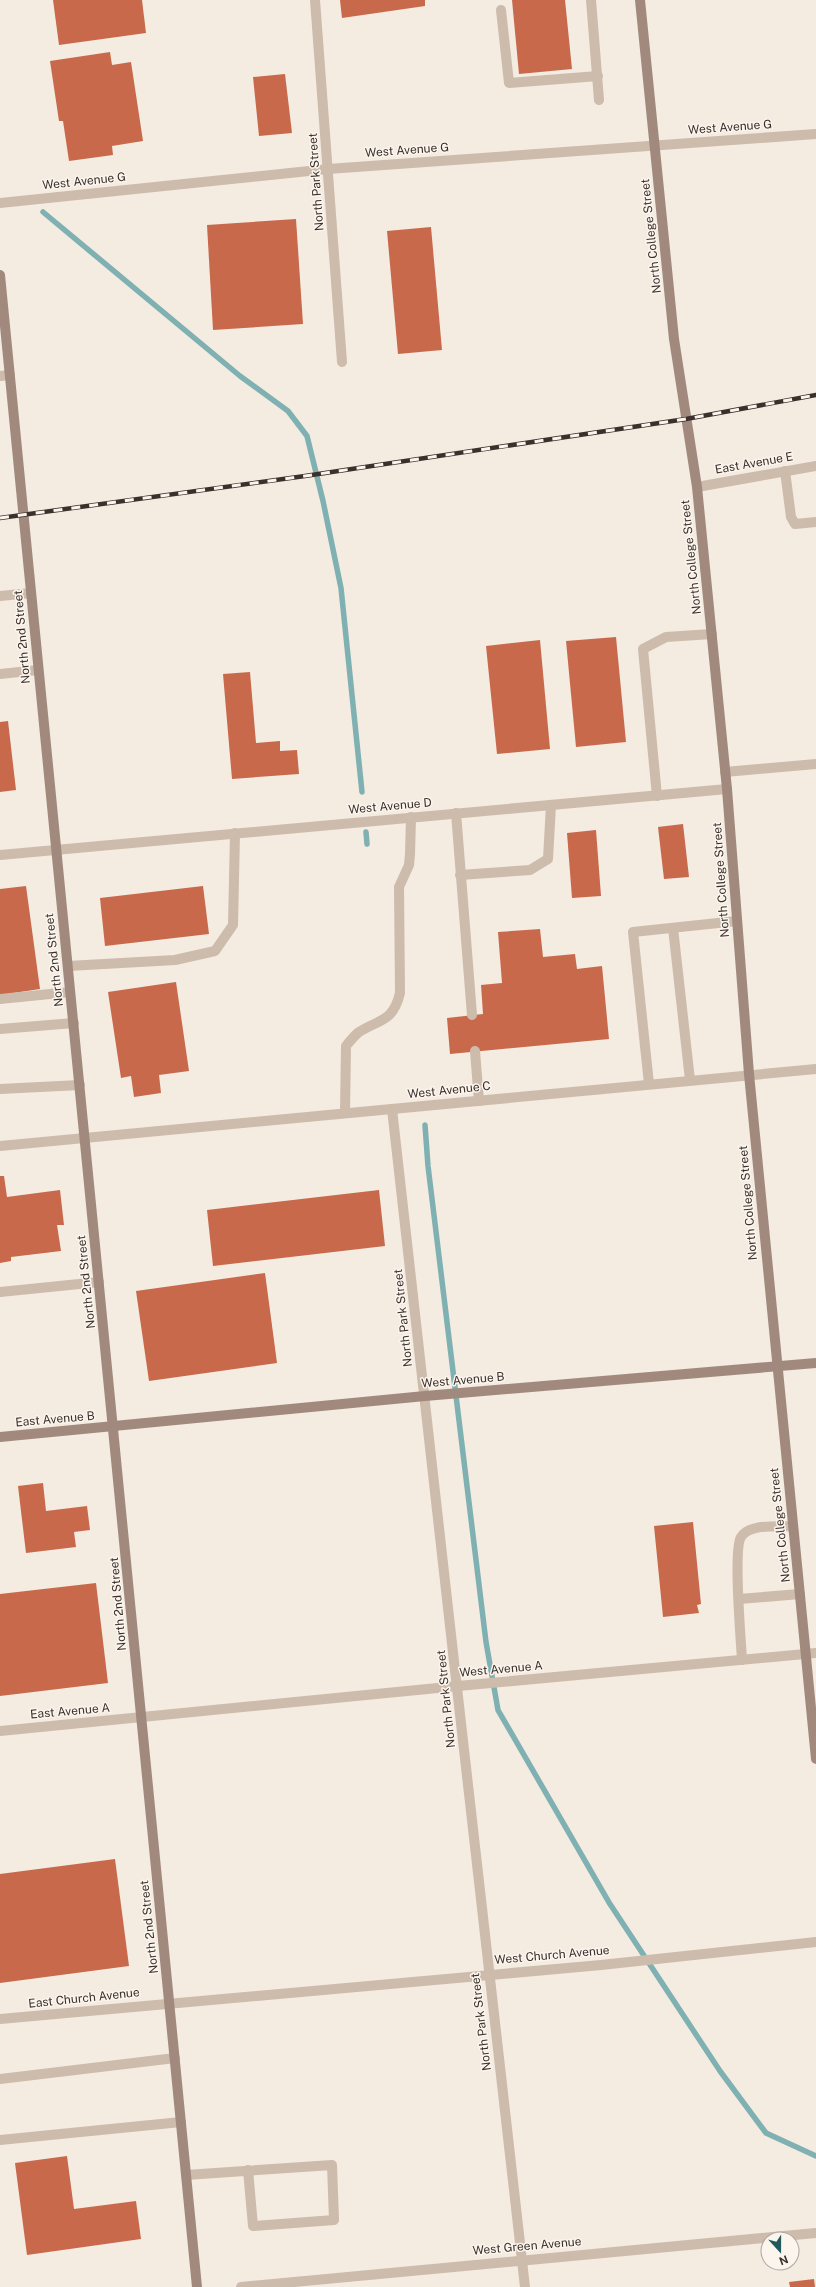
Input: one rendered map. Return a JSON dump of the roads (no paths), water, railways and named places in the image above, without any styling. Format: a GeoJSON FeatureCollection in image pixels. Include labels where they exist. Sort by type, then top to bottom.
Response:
{"type":"FeatureCollection","features":[{"type":"Feature","properties":{"kind":"street","name":"North Park Street"},"geometry":{"type":"LineString","coordinates":[[315,0],[342,362]]}},
{"type":"Feature","properties":{"kind":"street"},"geometry":{"type":"LineString","coordinates":[[591,0],[599,100]]}},
{"type":"Feature","properties":{"kind":"street","name":"North College Street"},"geometry":{"type":"LineString","coordinates":[[640,0],[674,339],[697,487],[712,634],[727,789],[749,1074],[776,1366],[800,1594],[811,1654],[816,1759]]}},
{"type":"Feature","properties":{"kind":"street"},"geometry":{"type":"LineString","coordinates":[[501,10],[509,83],[598,76]]}},
{"type":"Feature","properties":{"kind":"street","name":"West Avenue G"},"geometry":{"type":"LineString","coordinates":[[0,204],[328,168],[816,134]]}},
{"type":"Feature","properties":{"kind":"street","name":"North 2nd Street"},"geometry":{"type":"LineString","coordinates":[[0,275],[5,375],[31,593],[197,2287]]}},
{"type":"Feature","properties":{"kind":"street","name":"East Avenue E"},"geometry":{"type":"LineString","coordinates":[[697,487],[816,466]]}},
{"type":"Feature","properties":{"kind":"street"},"geometry":{"type":"LineString","coordinates":[[785,471],[791,517],[795,524],[816,522]]}},
{"type":"Feature","properties":{"kind":"street"},"geometry":{"type":"LineString","coordinates":[[0,596],[31,593]]}},
{"type":"Feature","properties":{"kind":"street"},"geometry":{"type":"LineString","coordinates":[[657,796],[643,649],[666,637],[712,634]]}},
{"type":"Feature","properties":{"kind":"street"},"geometry":{"type":"LineString","coordinates":[[0,674],[38,670]]}},
{"type":"Feature","properties":{"kind":"street"},"geometry":{"type":"LineString","coordinates":[[725,772],[816,764]]}},
{"type":"Feature","properties":{"kind":"street","name":"West Avenue D"},"geometry":{"type":"LineString","coordinates":[[0,855],[727,789]]}},
{"type":"Feature","properties":{"kind":"street"},"geometry":{"type":"LineString","coordinates":[[460,875],[530,870],[548,859],[551,805]]}},
{"type":"Feature","properties":{"kind":"street"},"geometry":{"type":"LineString","coordinates":[[456,814],[472,1015]]}},
{"type":"Feature","properties":{"kind":"street"},"geometry":{"type":"LineString","coordinates":[[345,1113],[346,1046],[359,1033],[382,1022],[397,1006],[400,993],[399,886],[409,865],[411,818]]}},
{"type":"Feature","properties":{"kind":"street"},"geometry":{"type":"LineString","coordinates":[[68,966],[175,960],[215,951],[233,925],[235,833]]}},
{"type":"Feature","properties":{"kind":"street"},"geometry":{"type":"LineString","coordinates":[[649,1084],[633,932],[737,921]]}},
{"type":"Feature","properties":{"kind":"street"},"geometry":{"type":"LineString","coordinates":[[674,928],[690,1080]]}},
{"type":"Feature","properties":{"kind":"street"},"geometry":{"type":"LineString","coordinates":[[0,999],[70,992]]}},
{"type":"Feature","properties":{"kind":"street"},"geometry":{"type":"LineString","coordinates":[[0,1030],[74,1024]]}},
{"type":"Feature","properties":{"kind":"street"},"geometry":{"type":"LineString","coordinates":[[475,1051],[479,1101]]}},
{"type":"Feature","properties":{"kind":"street","name":"West Avenue C"},"geometry":{"type":"LineString","coordinates":[[0,1146],[816,1068]]}},
{"type":"Feature","properties":{"kind":"street"},"geometry":{"type":"LineString","coordinates":[[0,1089],[80,1085]]}},
{"type":"Feature","properties":{"kind":"street","name":"North Park Street"},"geometry":{"type":"LineString","coordinates":[[392,1109],[458,1686],[488,1973],[525,2287]]}},
{"type":"Feature","properties":{"kind":"street"},"geometry":{"type":"LineString","coordinates":[[0,1292],[99,1282]]}},
{"type":"Feature","properties":{"kind":"street","name":"West Avenue B"},"geometry":{"type":"LineString","coordinates":[[113,1427],[424,1396],[816,1363]]}},
{"type":"Feature","properties":{"kind":"street","name":"East Avenue B"},"geometry":{"type":"LineString","coordinates":[[0,1437],[113,1427]]}},
{"type":"Feature","properties":{"kind":"street"},"geometry":{"type":"LineString","coordinates":[[742,1660],[738,1545],[741,1537],[748,1531],[764,1527],[793,1526]]}},
{"type":"Feature","properties":{"kind":"street"},"geometry":{"type":"LineString","coordinates":[[739,1599],[800,1594]]}},
{"type":"Feature","properties":{"kind":"street","name":"West Avenue A"},"geometry":{"type":"LineString","coordinates":[[142,1718],[472,1684],[811,1654]]}},
{"type":"Feature","properties":{"kind":"street","name":"East Avenue A"},"geometry":{"type":"LineString","coordinates":[[0,1731],[142,1718]]}},
{"type":"Feature","properties":{"kind":"street","name":"West Church Avenue"},"geometry":{"type":"LineString","coordinates":[[170,2003],[488,1973],[601,1965],[816,1942]]}},
{"type":"Feature","properties":{"kind":"street","name":"East Church Avenue"},"geometry":{"type":"LineString","coordinates":[[0,2019],[170,2003]]}},
{"type":"Feature","properties":{"kind":"street"},"geometry":{"type":"LineString","coordinates":[[0,2079],[175,2058]]}},
{"type":"Feature","properties":{"kind":"street"},"geometry":{"type":"LineString","coordinates":[[0,2140],[181,2122]]}},
{"type":"Feature","properties":{"kind":"street"},"geometry":{"type":"LineString","coordinates":[[186,2175],[248,2170],[332,2165],[334,2220],[253,2226],[248,2170]]}},
{"type":"Feature","properties":{"kind":"street","name":"West Green Avenue"},"geometry":{"type":"LineString","coordinates":[[241,2287],[816,2233]]}},
{"type":"Feature","properties":{"kind":"waterway"},"geometry":{"type":"LineString","coordinates":[[43,212],[240,376],[288,411],[307,436],[323,501],[341,588],[362,792]]}},
{"type":"Feature","properties":{"kind":"waterway"},"geometry":{"type":"LineString","coordinates":[[366,832],[367,844]]}},
{"type":"Feature","properties":{"kind":"waterway"},"geometry":{"type":"LineString","coordinates":[[425,1125],[428,1166],[486,1642],[498,1710],[610,1904],[720,2071],[766,2133],[816,2156]]}},
{"type":"Feature","properties":{"kind":"railway"},"geometry":{"type":"LineString","coordinates":[[0,518],[305,476],[686,419],[816,395]]}}]}
